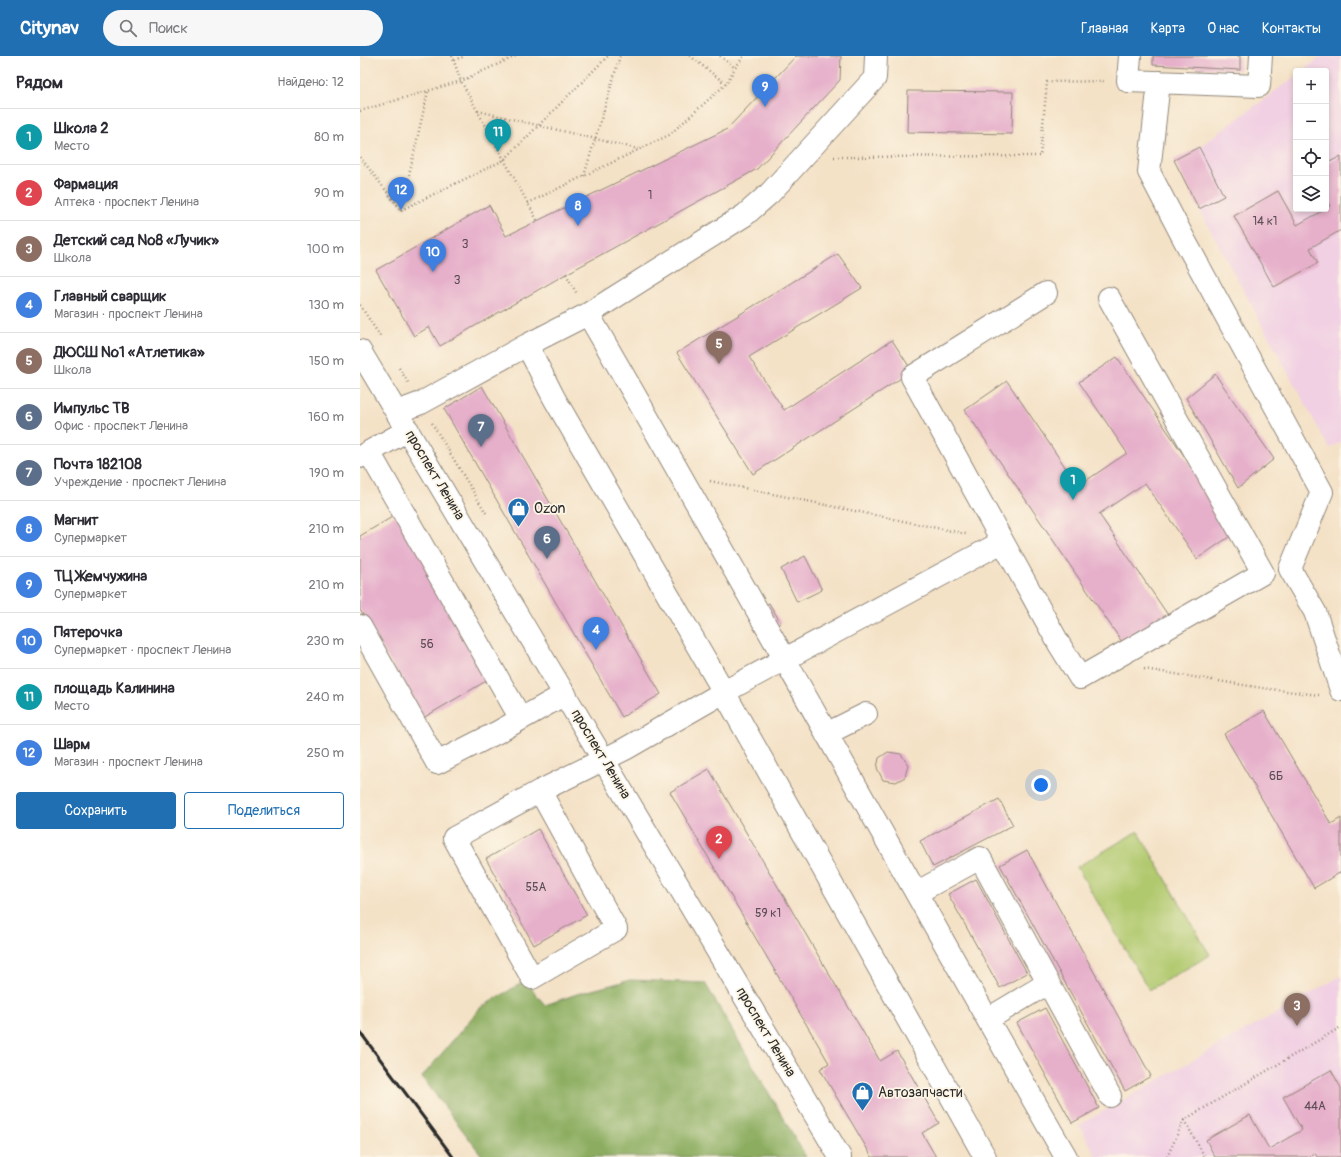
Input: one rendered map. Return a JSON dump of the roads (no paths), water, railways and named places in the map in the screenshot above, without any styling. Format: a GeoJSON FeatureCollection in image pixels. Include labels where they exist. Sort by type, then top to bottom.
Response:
{"type":"FeatureCollection","features":[{"type":"Feature","properties":{"kind":"main road"},"geometry":{"type":"LineString","coordinates":[[521,719],[365,454],[421,403],[527,345],[588,314],[744,215],[770,193],[875,78],[876,56]]}},
{"type":"Feature","properties":{"kind":"main road"},"geometry":{"type":"LineString","coordinates":[[1130,56],[1128,81],[1259,86],[1261,56]]}},
{"type":"Feature","properties":{"kind":"main road"},"geometry":{"type":"LineString","coordinates":[[1160,82],[1149,172],[1322,492],[1290,569],[1315,612],[1333,693]]}},
{"type":"Feature","properties":{"kind":"main road"},"geometry":{"type":"LineString","coordinates":[[1046,293],[912,377],[1002,542],[1059,644],[1080,678],[1262,572],[1109,298]]}},
{"type":"Feature","properties":{"kind":"main road"},"geometry":{"type":"LineString","coordinates":[[588,314],[678,469],[784,660],[1066,1157]]}},
{"type":"Feature","properties":{"kind":"main road"},"geometry":{"type":"LineString","coordinates":[[527,345],[554,398],[724,692],[985,1157]]}},
{"type":"Feature","properties":{"kind":"main road","name":"проспект Ленина"},"geometry":{"type":"LineString","coordinates":[[360,351],[840,1157]]}},
{"type":"Feature","properties":{"kind":"main road"},"geometry":{"type":"LineString","coordinates":[[540,791],[616,929],[532,978],[454,838],[540,791],[604,760],[724,692],[1002,542]]}},
{"type":"Feature","properties":{"kind":"main road"},"geometry":{"type":"LineString","coordinates":[[360,626],[437,763],[565,694]]}},
{"type":"Feature","properties":{"kind":"main road"},"geometry":{"type":"LineString","coordinates":[[826,734],[866,714]]}},
{"type":"Feature","properties":{"kind":"main road"},"geometry":{"type":"LineString","coordinates":[[916,893],[980,858],[1110,1096]]}},
{"type":"Feature","properties":{"kind":"main road"},"geometry":{"type":"LineString","coordinates":[[988,1019],[1048,984]]}},
{"type":"Feature","properties":{"kind":"railway"},"geometry":{"type":"LineString","coordinates":[[360,1032],[453,1157]]}},
{"type":"Feature","properties":{"kind":"place","name":"ТЦ Жемчужина"},"geometry":{"type":"Point","coordinates":[765,107]}},
{"type":"Feature","properties":{"kind":"place","name":"площадь Калинина"},"geometry":{"type":"Point","coordinates":[498,152]}},
{"type":"Feature","properties":{"kind":"place","name":"Шарм"},"geometry":{"type":"Point","coordinates":[401,210]}},
{"type":"Feature","properties":{"kind":"place","name":"Магнит"},"geometry":{"type":"Point","coordinates":[578,226]}},
{"type":"Feature","properties":{"kind":"place","name":"Пятерочка"},"geometry":{"type":"Point","coordinates":[433,272]}},
{"type":"Feature","properties":{"kind":"place","name":"ДЮСШ №1 «Атлетика»"},"geometry":{"type":"Point","coordinates":[719,364]}},
{"type":"Feature","properties":{"kind":"place","name":"Почта 182108"},"geometry":{"type":"Point","coordinates":[481,447]}},
{"type":"Feature","properties":{"kind":"place","name":"Школа 2"},"geometry":{"type":"Point","coordinates":[1073,500]}},
{"type":"Feature","properties":{"kind":"place","name":"Ozon"},"geometry":{"type":"Point","coordinates":[519,528]}},
{"type":"Feature","properties":{"kind":"place","name":"Импульс ТВ"},"geometry":{"type":"Point","coordinates":[547,559]}},
{"type":"Feature","properties":{"kind":"place","name":"Главный сварщик"},"geometry":{"type":"Point","coordinates":[596,650]}},
{"type":"Feature","properties":{"kind":"place","name":"Фармация"},"geometry":{"type":"Point","coordinates":[719,859]}},
{"type":"Feature","properties":{"kind":"place","name":"Детский сад №8 «Лучик»"},"geometry":{"type":"Point","coordinates":[1297,1026]}},
{"type":"Feature","properties":{"kind":"place","name":"Автозапчасти"},"geometry":{"type":"Point","coordinates":[863,1112]}}]}
